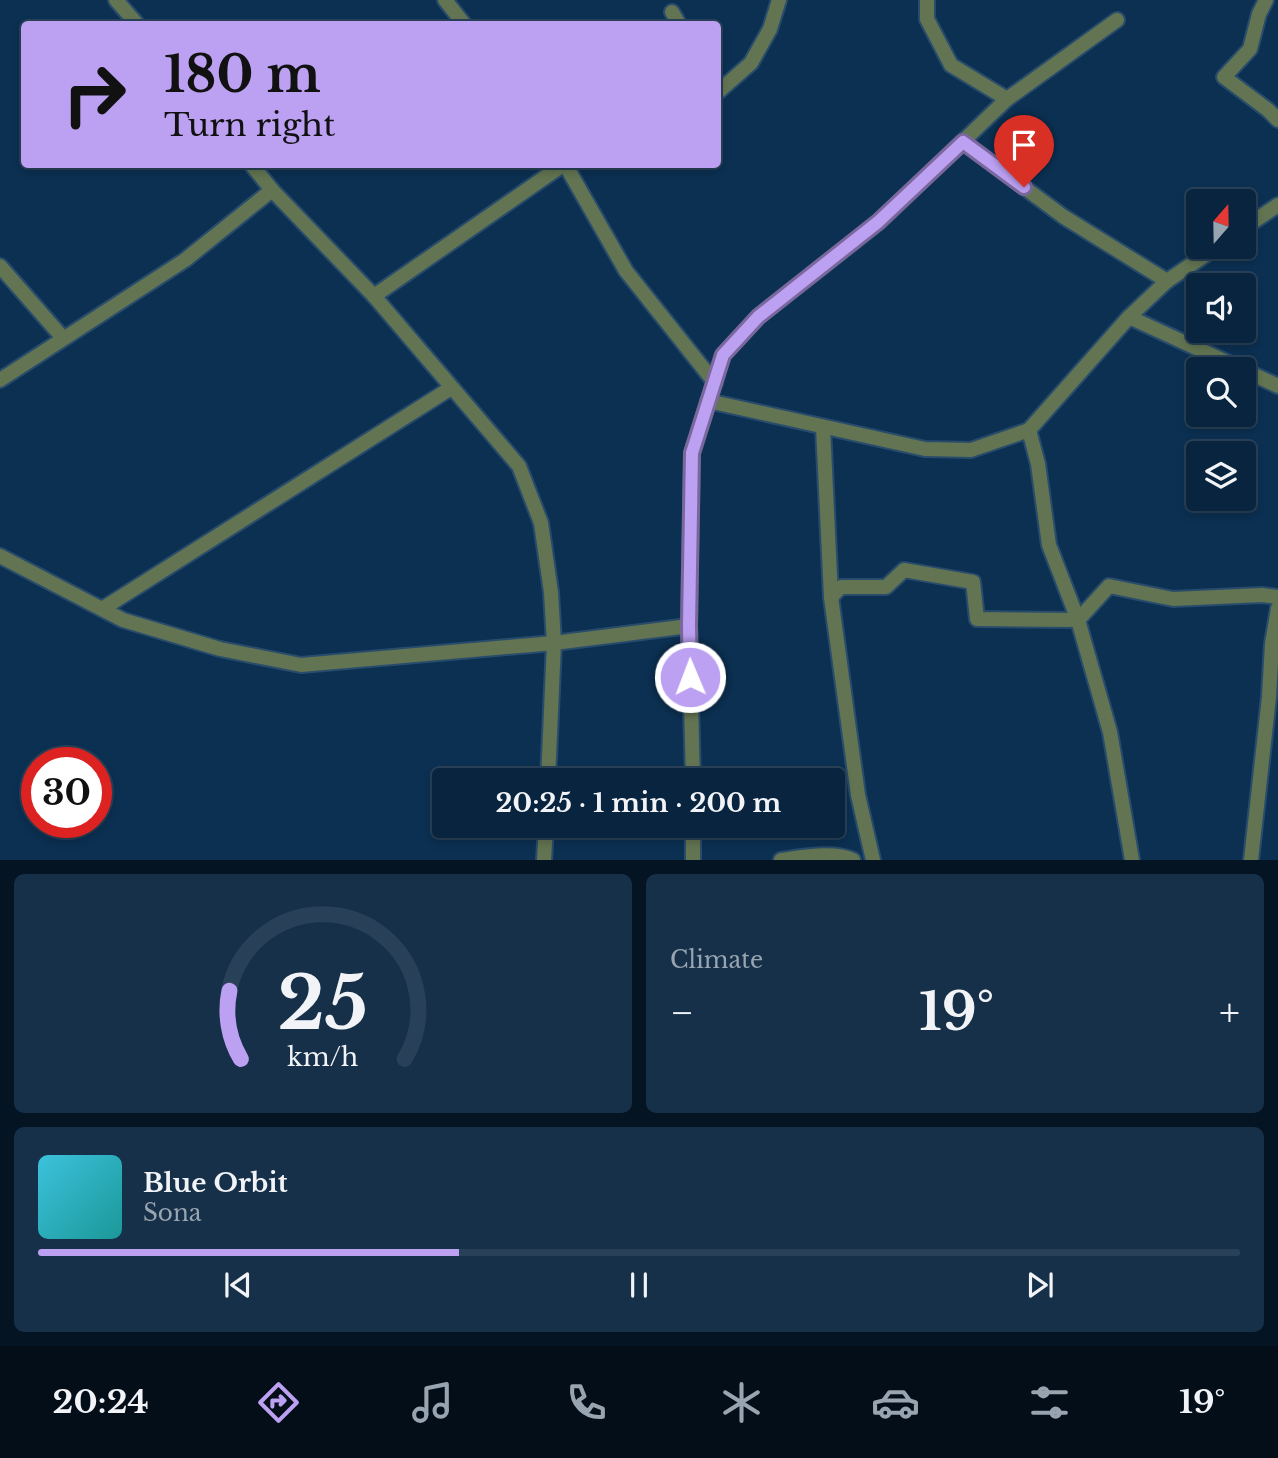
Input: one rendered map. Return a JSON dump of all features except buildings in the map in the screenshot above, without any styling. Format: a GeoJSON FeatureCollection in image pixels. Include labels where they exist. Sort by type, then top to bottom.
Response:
{"type":"FeatureCollection","features":[{"type":"Feature","properties":{"kind":"street"},"geometry":{"type":"LineString","coordinates":[[116,0],[134,21]]}},
{"type":"Feature","properties":{"kind":"street"},"geometry":{"type":"LineString","coordinates":[[445,0],[462,21]]}},
{"type":"Feature","properties":{"kind":"street"},"geometry":{"type":"LineString","coordinates":[[721,88],[751,63],[770,29],[779,0]]}},
{"type":"Feature","properties":{"kind":"street"},"geometry":{"type":"LineString","coordinates":[[927,0],[927,19],[951,65],[1007,99]]}},
{"type":"Feature","properties":{"kind":"street"},"geometry":{"type":"LineString","coordinates":[[1266,0],[1259,14],[1250,49],[1224,77],[1278,120]]}},
{"type":"Feature","properties":{"kind":"street"},"geometry":{"type":"LineString","coordinates":[[693,768],[689,626],[692,453],[723,355],[758,317],[878,222],[1007,99],[1117,20]]}},
{"type":"Feature","properties":{"kind":"street"},"geometry":{"type":"LineString","coordinates":[[963,142],[1064,217],[1167,281]]}},
{"type":"Feature","properties":{"kind":"street"},"geometry":{"type":"LineString","coordinates":[[254,168],[374,296],[519,466],[541,523],[551,592],[554,643],[549,768]]}},
{"type":"Feature","properties":{"kind":"street"},"geometry":{"type":"LineString","coordinates":[[374,296],[558,168]]}},
{"type":"Feature","properties":{"kind":"street"},"geometry":{"type":"LineString","coordinates":[[566,168],[626,271],[715,383]]}},
{"type":"Feature","properties":{"kind":"street"},"geometry":{"type":"LineString","coordinates":[[0,380],[186,260],[272,190]]}},
{"type":"Feature","properties":{"kind":"street"},"geometry":{"type":"LineString","coordinates":[[1256,220],[1278,205]]}},
{"type":"Feature","properties":{"kind":"street"},"geometry":{"type":"LineString","coordinates":[[708,401],[925,449],[971,450],[1029,430],[1129,317],[1167,281],[1199,259]]}},
{"type":"Feature","properties":{"kind":"street"},"geometry":{"type":"LineString","coordinates":[[0,266],[63,338]]}},
{"type":"Feature","properties":{"kind":"street"},"geometry":{"type":"LineString","coordinates":[[1129,317],[1215,357]]}},
{"type":"Feature","properties":{"kind":"street"},"geometry":{"type":"LineString","coordinates":[[1256,376],[1278,386]]}},
{"type":"Feature","properties":{"kind":"street"},"geometry":{"type":"LineString","coordinates":[[102,609],[451,388]]}},
{"type":"Feature","properties":{"kind":"street"},"geometry":{"type":"LineString","coordinates":[[823,427],[831,597],[858,795],[873,859]]}},
{"type":"Feature","properties":{"kind":"street"},"geometry":{"type":"LineString","coordinates":[[1029,430],[1038,464],[1049,545],[1078,620],[1110,732],[1132,859]]}},
{"type":"Feature","properties":{"kind":"street"},"geometry":{"type":"LineString","coordinates":[[0,556],[123,620],[220,649],[301,665],[554,643],[689,626]]}},
{"type":"Feature","properties":{"kind":"street"},"geometry":{"type":"LineString","coordinates":[[831,597],[841,587],[886,587],[904,570],[973,582],[977,619],[1078,620],[1109,586],[1173,599],[1262,595],[1278,597]]}},
{"type":"Feature","properties":{"kind":"street"},"geometry":{"type":"LineString","coordinates":[[1251,859],[1269,697],[1272,644],[1278,608]]}},
{"type":"Feature","properties":{"kind":"street"},"geometry":{"type":"LineString","coordinates":[[544,859],[545,838]]}},
{"type":"Feature","properties":{"kind":"street"},"geometry":{"type":"LineString","coordinates":[[693,859],[694,838]]}},
{"type":"Feature","properties":{"kind":"street"},"geometry":{"type":"LineString","coordinates":[[781,859],[817,856],[853,859]]}},
{"type":"Feature","properties":{"kind":"route"},"geometry":{"type":"LineString","coordinates":[[690,677],[692,453],[723,355],[758,317],[878,222],[963,142],[1024,187]]}}]}
